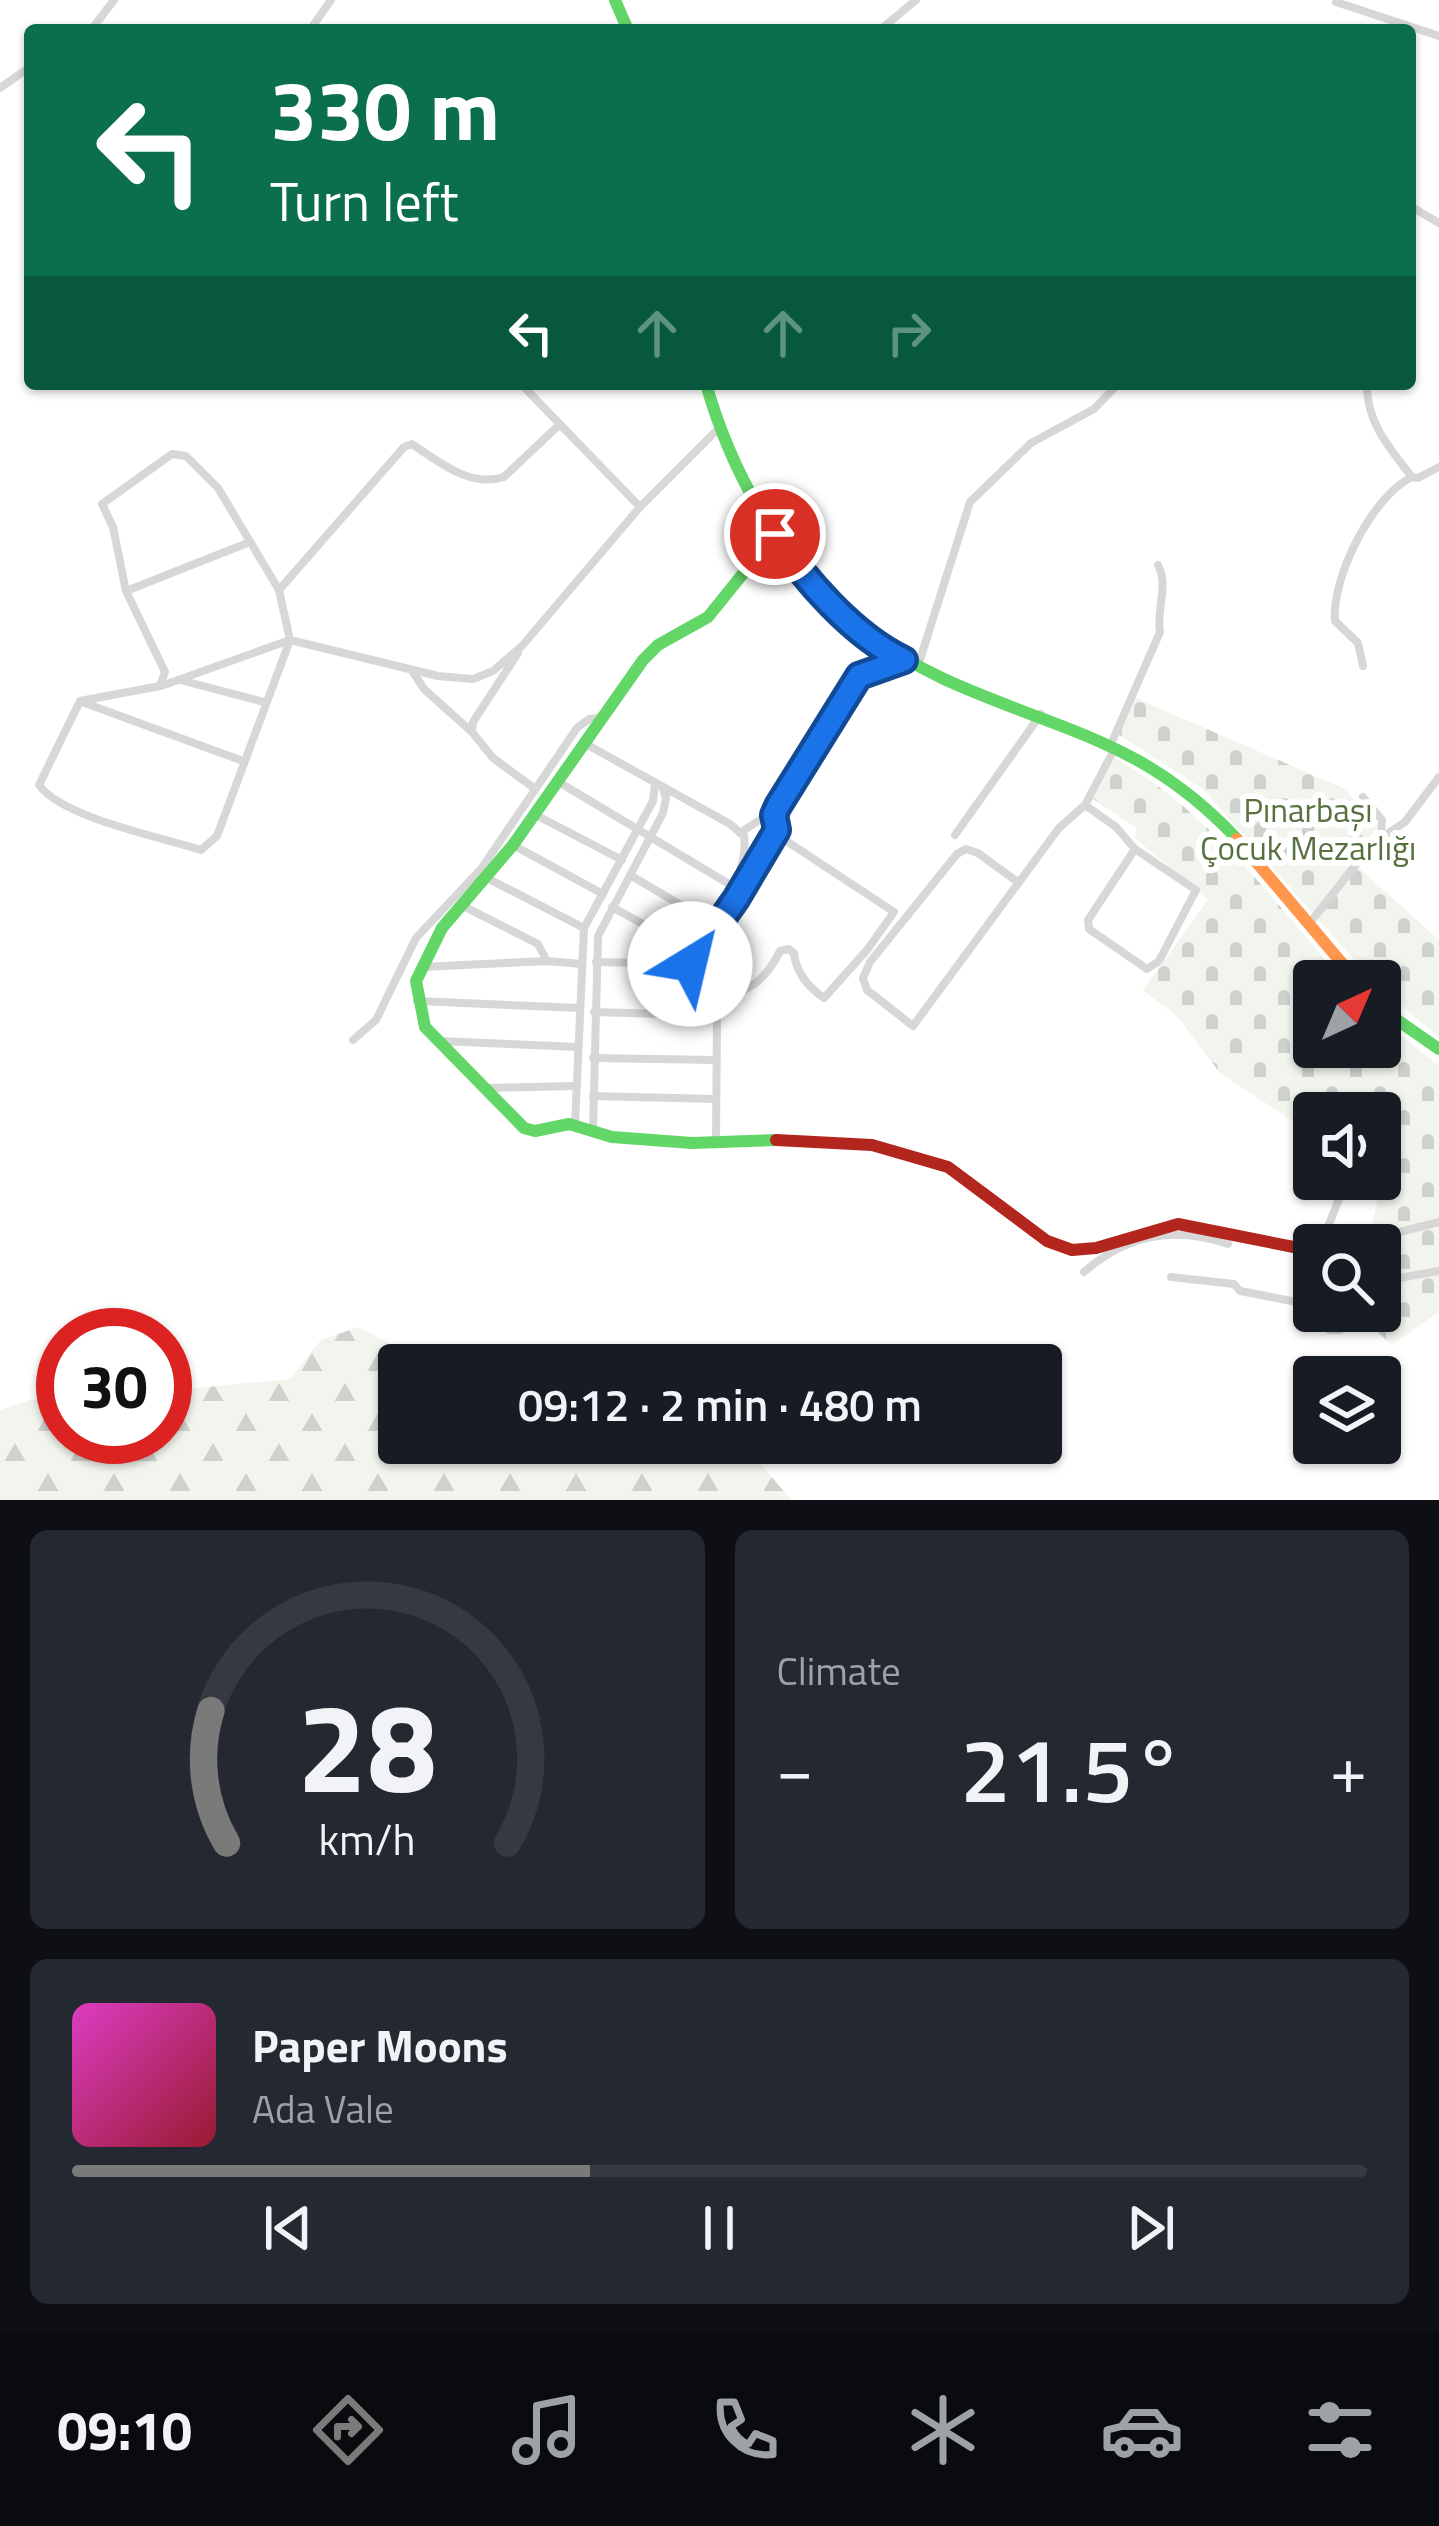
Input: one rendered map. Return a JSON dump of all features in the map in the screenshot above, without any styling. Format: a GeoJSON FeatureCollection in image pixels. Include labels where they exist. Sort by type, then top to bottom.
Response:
{"type":"FeatureCollection","features":[{"type":"Feature","properties":{"kind":"street"},"geometry":{"type":"LineString","coordinates":[[96,24],[114,0]]}},
{"type":"Feature","properties":{"kind":"street"},"geometry":{"type":"LineString","coordinates":[[604,0],[625,24]]}},
{"type":"Feature","properties":{"kind":"street"},"geometry":{"type":"LineString","coordinates":[[615,0],[625,24]]}},
{"type":"Feature","properties":{"kind":"street"},"geometry":{"type":"LineString","coordinates":[[887,24],[916,0]]}},
{"type":"Feature","properties":{"kind":"street"},"geometry":{"type":"LineString","coordinates":[[1336,2],[1403,24]]}},
{"type":"Feature","properties":{"kind":"street"},"geometry":{"type":"LineString","coordinates":[[527,390],[640,507]]}},
{"type":"Feature","properties":{"kind":"street"},"geometry":{"type":"LineString","coordinates":[[708,390],[736,473],[787,553],[843,614],[911,663],[1139,758],[1235,833],[1339,960]]}},
{"type":"Feature","properties":{"kind":"street"},"geometry":{"type":"LineString","coordinates":[[911,663],[970,502],[1031,443],[1094,409],[1112,390]]}},
{"type":"Feature","properties":{"kind":"street"},"geometry":{"type":"LineString","coordinates":[[1366,390],[1372,420],[1412,477]]}},
{"type":"Feature","properties":{"kind":"street"},"geometry":{"type":"LineString","coordinates":[[279,590],[404,447],[412,444],[469,477],[494,480],[504,477],[560,424]]}},
{"type":"Feature","properties":{"kind":"street"},"geometry":{"type":"LineString","coordinates":[[472,732],[473,722],[522,646],[640,507],[718,428]]}},
{"type":"Feature","properties":{"kind":"street"},"geometry":{"type":"LineString","coordinates":[[80,701],[39,785],[44,792],[76,810],[207,849],[217,836],[290,640],[279,590],[250,542],[204,471],[186,456],[172,454],[102,504],[113,527],[126,591],[165,672],[160,686]]}},
{"type":"Feature","properties":{"kind":"street"},"geometry":{"type":"LineString","coordinates":[[1363,665],[1358,644],[1335,621],[1338,585],[1365,521],[1402,482],[1439,466]]}},
{"type":"Feature","properties":{"kind":"street"},"geometry":{"type":"LineString","coordinates":[[775,534],[708,617],[658,645],[599,718],[513,845],[442,928],[416,981],[425,1027],[509,1117],[535,1131],[575,1125],[640,1139],[872,1145],[903,1157],[937,1161],[1047,1241],[1072,1250],[1096,1248],[1178,1224],[1293,1247]]}},
{"type":"Feature","properties":{"kind":"street"},"geometry":{"type":"LineString","coordinates":[[126,591],[250,542]]}},
{"type":"Feature","properties":{"kind":"street"},"geometry":{"type":"LineString","coordinates":[[1019,883],[978,853],[966,849],[957,854],[871,962],[863,978],[867,990],[914,1026],[1019,883],[1059,828],[1085,805],[1160,632],[1157,612],[1164,578],[1158,566]]}},
{"type":"Feature","properties":{"kind":"street"},"geometry":{"type":"LineString","coordinates":[[80,701],[160,686],[290,640],[412,670],[472,679],[493,671],[522,646]]}},
{"type":"Feature","properties":{"kind":"street"},"geometry":{"type":"LineString","coordinates":[[777,830],[894,912],[824,998],[804,979],[789,949],[780,951],[754,986],[736,995],[718,997],[701,991],[690,964],[777,830],[774,815],[859,676],[911,663]]}},
{"type":"Feature","properties":{"kind":"street"},"geometry":{"type":"LineString","coordinates":[[412,670],[424,689],[493,758],[534,788]]}},
{"type":"Feature","properties":{"kind":"street"},"geometry":{"type":"LineString","coordinates":[[178,680],[264,702]]}},
{"type":"Feature","properties":{"kind":"street"},"geometry":{"type":"LineString","coordinates":[[80,701],[244,761]]}},
{"type":"Feature","properties":{"kind":"street"},"geometry":{"type":"LineString","coordinates":[[955,835],[1041,714]]}},
{"type":"Feature","properties":{"kind":"street"},"geometry":{"type":"LineString","coordinates":[[353,1040],[376,1020],[416,938],[481,869],[577,728],[599,718]]}},
{"type":"Feature","properties":{"kind":"street"},"geometry":{"type":"LineString","coordinates":[[583,742],[740,833],[746,848],[734,887],[666,993],[717,1021],[716,1141]]}},
{"type":"Feature","properties":{"kind":"street"},"geometry":{"type":"LineString","coordinates":[[1309,924],[1381,835],[1406,822],[1439,777]]}},
{"type":"Feature","properties":{"kind":"street"},"geometry":{"type":"LineString","coordinates":[[557,781],[734,887]]}},
{"type":"Feature","properties":{"kind":"street"},"geometry":{"type":"LineString","coordinates":[[575,1125],[584,928],[659,786]]}},
{"type":"Feature","properties":{"kind":"street"},"geometry":{"type":"LineString","coordinates":[[593,1130],[598,935],[663,813],[667,798],[659,786]]}},
{"type":"Feature","properties":{"kind":"street"},"geometry":{"type":"LineString","coordinates":[[1363,797],[1382,820],[1381,835]]}},
{"type":"Feature","properties":{"kind":"street"},"geometry":{"type":"LineString","coordinates":[[1085,805],[1116,827],[1135,849],[1196,890],[1159,961],[1147,969],[1089,929],[1088,920],[1135,849]]}},
{"type":"Feature","properties":{"kind":"street"},"geometry":{"type":"LineString","coordinates":[[534,814],[622,860]]}},
{"type":"Feature","properties":{"kind":"street"},"geometry":{"type":"LineString","coordinates":[[740,833],[774,815]]}},
{"type":"Feature","properties":{"kind":"street"},"geometry":{"type":"LineString","coordinates":[[513,845],[603,894]]}},
{"type":"Feature","properties":{"kind":"street"},"geometry":{"type":"LineString","coordinates":[[630,874],[711,923]]}},
{"type":"Feature","properties":{"kind":"street"},"geometry":{"type":"LineString","coordinates":[[485,877],[584,928]]}},
{"type":"Feature","properties":{"kind":"street"},"geometry":{"type":"LineString","coordinates":[[461,905],[538,944],[547,961]]}},
{"type":"Feature","properties":{"kind":"street"},"geometry":{"type":"LineString","coordinates":[[612,907],[694,952]]}},
{"type":"Feature","properties":{"kind":"street"},"geometry":{"type":"LineString","coordinates":[[422,968],[547,961],[581,964]]}},
{"type":"Feature","properties":{"kind":"street"},"geometry":{"type":"LineString","coordinates":[[596,962],[643,963],[674,982]]}},
{"type":"Feature","properties":{"kind":"street"},"geometry":{"type":"LineString","coordinates":[[417,1001],[580,1008]]}},
{"type":"Feature","properties":{"kind":"street"},"geometry":{"type":"LineString","coordinates":[[594,1012],[704,1016]]}},
{"type":"Feature","properties":{"kind":"street"},"geometry":{"type":"LineString","coordinates":[[1401,1023],[1439,1049]]}},
{"type":"Feature","properties":{"kind":"street"},"geometry":{"type":"LineString","coordinates":[[439,1041],[578,1047]]}},
{"type":"Feature","properties":{"kind":"street"},"geometry":{"type":"LineString","coordinates":[[593,1058],[716,1060]]}},
{"type":"Feature","properties":{"kind":"street"},"geometry":{"type":"LineString","coordinates":[[486,1088],[576,1085]]}},
{"type":"Feature","properties":{"kind":"street"},"geometry":{"type":"LineString","coordinates":[[593,1096],[716,1099]]}},
{"type":"Feature","properties":{"kind":"street"},"geometry":{"type":"LineString","coordinates":[[1401,1232],[1439,1222]]}},
{"type":"Feature","properties":{"kind":"street"},"geometry":{"type":"LineString","coordinates":[[1426,1226],[1439,1236]]}},
{"type":"Feature","properties":{"kind":"street"},"geometry":{"type":"LineString","coordinates":[[1084,1272],[1102,1255],[1179,1232],[1228,1244]]}},
{"type":"Feature","properties":{"kind":"street"},"geometry":{"type":"LineString","coordinates":[[1401,1278],[1439,1271]]}},
{"type":"Feature","properties":{"kind":"street"},"geometry":{"type":"LineString","coordinates":[[1171,1277],[1234,1284],[1240,1291],[1293,1301]]}},
{"type":"Feature","properties":{"kind":"green space","name":"Pınarbaşı Çocuk Mezarlığı"},"geometry":{"type":"Polygon","coordinates":[[[1133,697],[1343,788],[1378,826],[1351,861],[1439,940],[1439,1037],[1401,1005],[1401,960],[1354,960],[1203,789],[1116,733],[1133,697]]]}},
{"type":"Feature","properties":{"kind":"green space"},"geometry":{"type":"Polygon","coordinates":[[[1115,758],[1149,780],[1210,831],[1325,960],[1293,960],[1293,1068],[1401,1068],[1401,1036],[1439,1066],[1439,1312],[1392,1345],[1377,1332],[1401,1332],[1401,1224],[1372,1224],[1378,1200],[1401,1200],[1401,1092],[1293,1092],[1293,1121],[1220,1073],[1179,1018],[1143,990],[1208,900],[1135,838],[1136,828],[1093,799],[1115,758]]]}},
{"type":"Feature","properties":{"kind":"green space"},"geometry":{"type":"Polygon","coordinates":[[[358,1327],[391,1344],[378,1344],[378,1464],[761,1464],[791,1500],[0,1500],[0,1410],[36,1399],[36,1464],[192,1464],[192,1388],[290,1379],[321,1340],[358,1327]]]}},
{"type":"Feature","properties":{"kind":"traffic: fast"},"geometry":{"type":"LineString","coordinates":[[615,0],[625,24]]}},
{"type":"Feature","properties":{"kind":"traffic: fast"},"geometry":{"type":"LineString","coordinates":[[708,390],[722,431],[765,519],[824,594],[860,627],[944,679],[1133,758],[1202,805],[1237,839]]}},
{"type":"Feature","properties":{"kind":"traffic: fast"},"geometry":{"type":"LineString","coordinates":[[775,534],[708,617],[658,645],[643,660],[513,845],[442,928],[416,981],[425,1027],[524,1128],[535,1131],[569,1124],[612,1137],[692,1143],[776,1140]]}},
{"type":"Feature","properties":{"kind":"traffic: fast"},"geometry":{"type":"LineString","coordinates":[[1401,1023],[1439,1049]]}},
{"type":"Feature","properties":{"kind":"traffic: slow"},"geometry":{"type":"LineString","coordinates":[[1237,839],[1339,960]]}},
{"type":"Feature","properties":{"kind":"traffic: jam"},"geometry":{"type":"LineString","coordinates":[[776,1140],[872,1145],[948,1167],[1047,1241],[1072,1250],[1096,1248],[1178,1224],[1293,1247]]}},
{"type":"Feature","properties":{"kind":"route"},"geometry":{"type":"LineString","coordinates":[[690,964],[777,830],[774,815],[778,806],[859,676],[904,660],[843,614],[775,534]]}}]}
